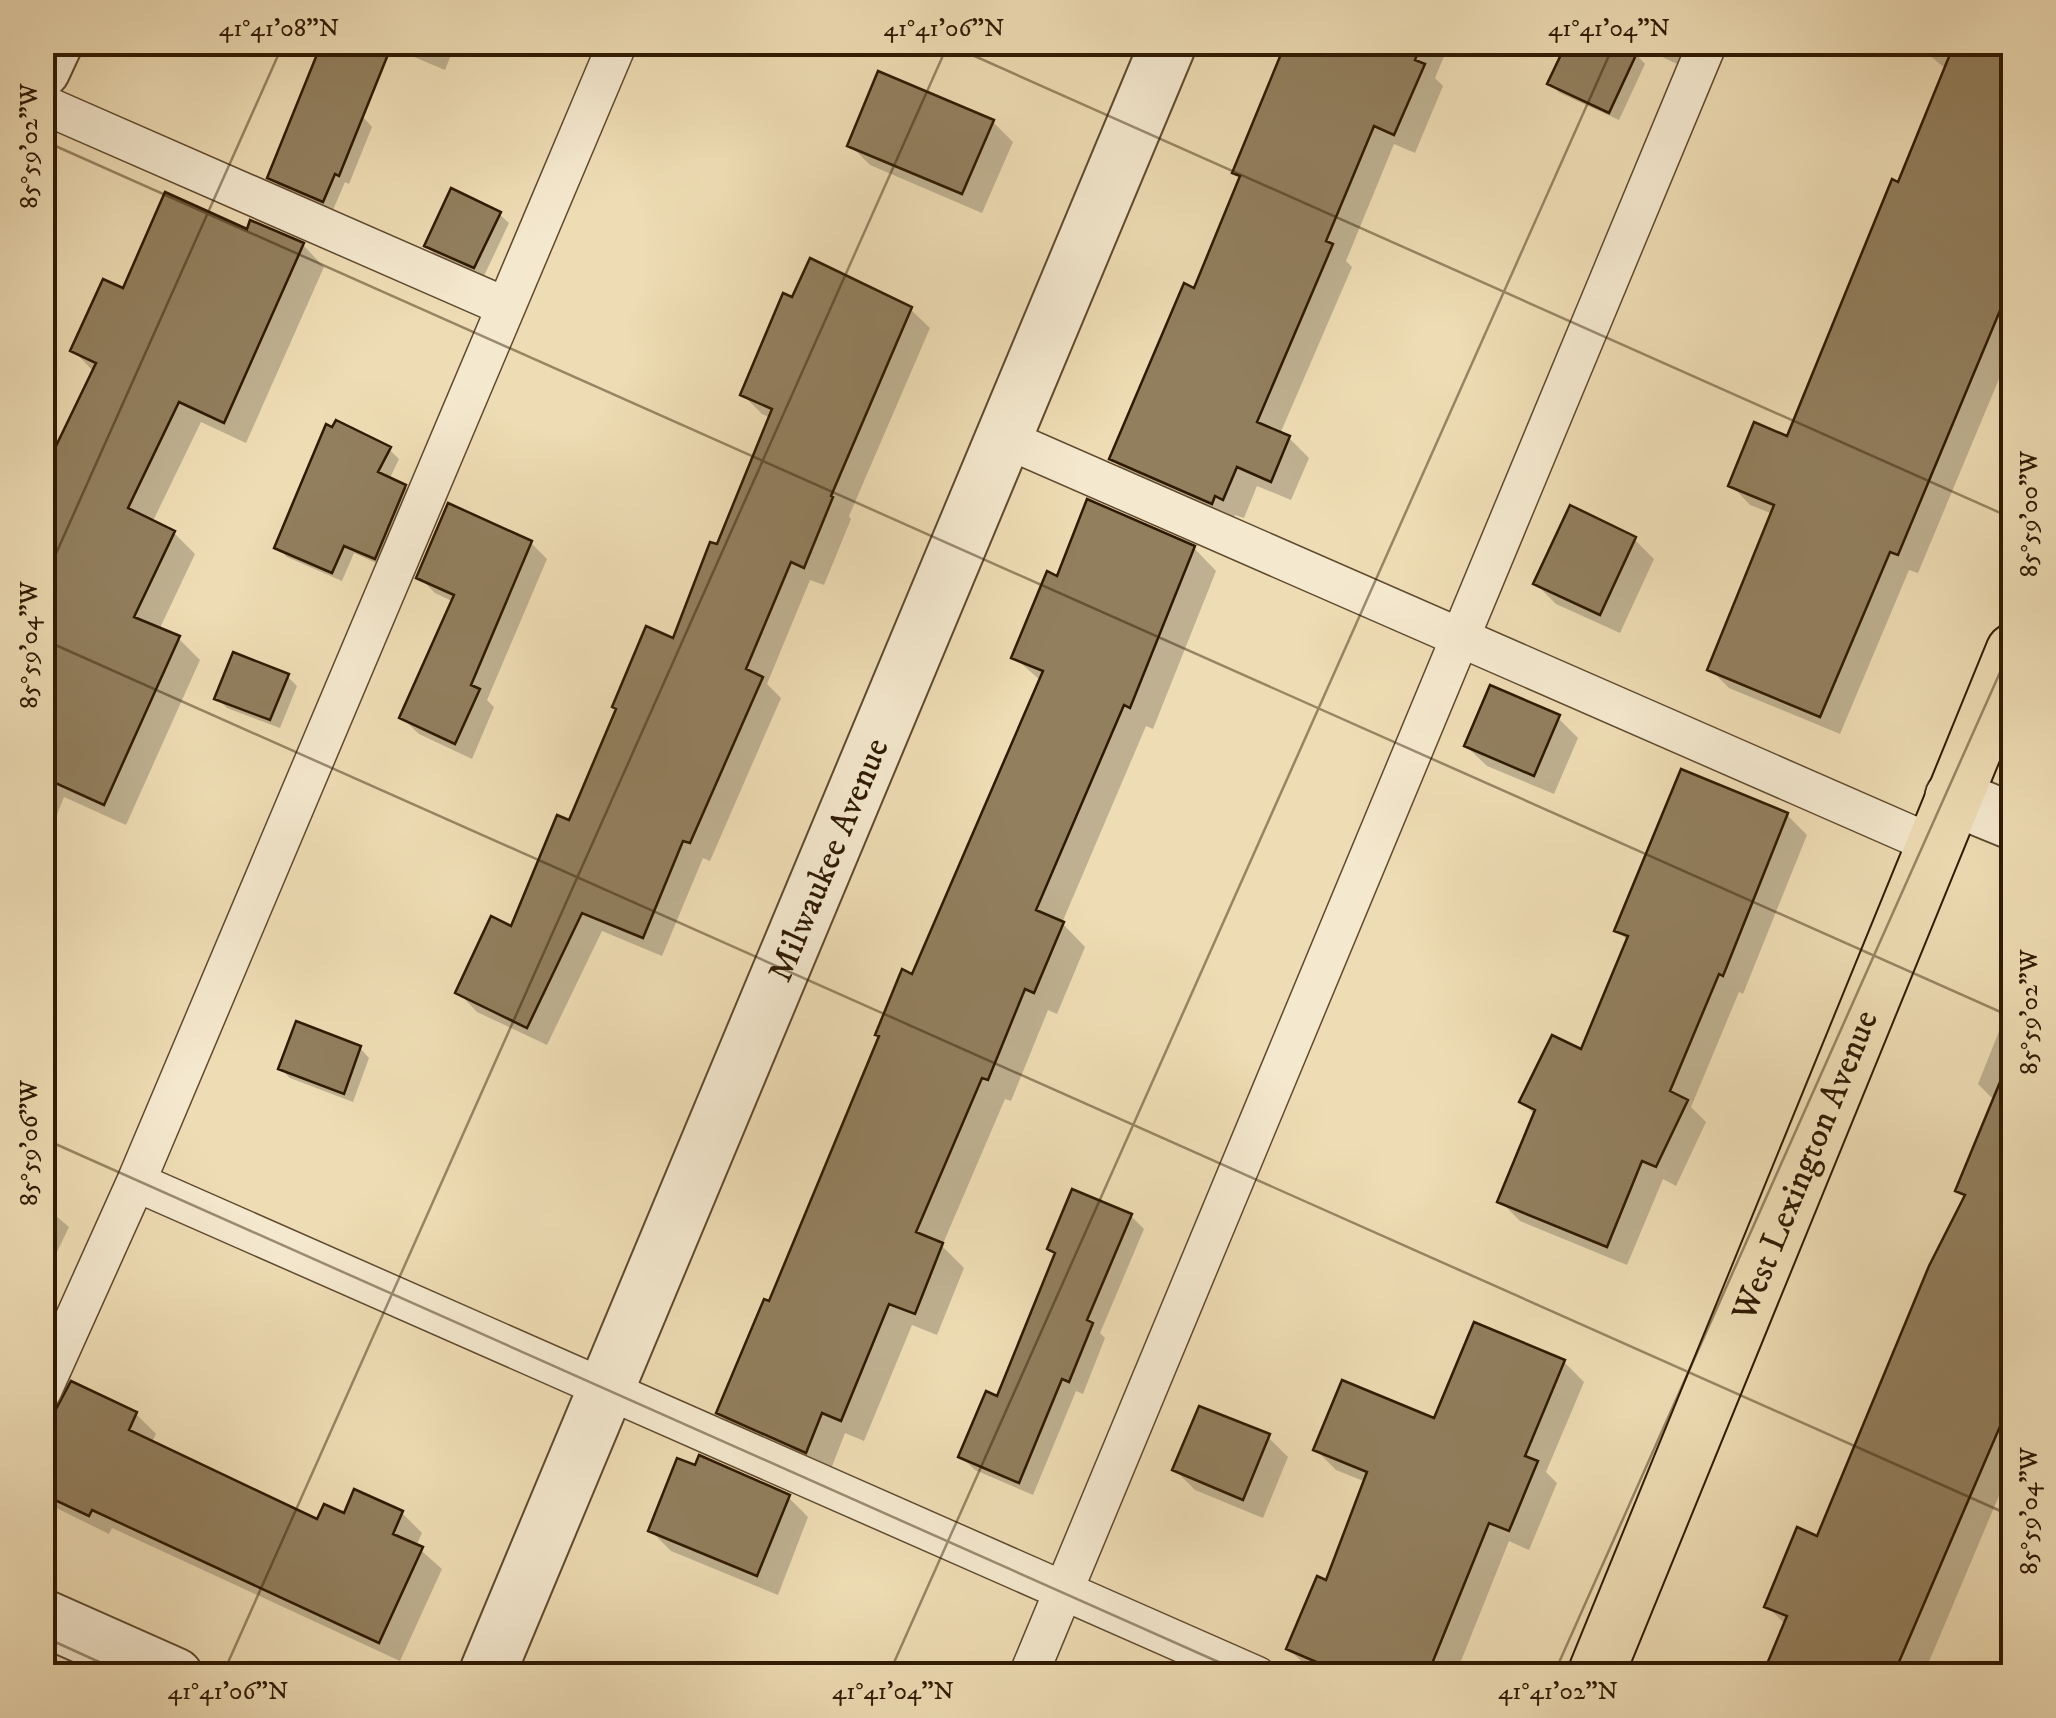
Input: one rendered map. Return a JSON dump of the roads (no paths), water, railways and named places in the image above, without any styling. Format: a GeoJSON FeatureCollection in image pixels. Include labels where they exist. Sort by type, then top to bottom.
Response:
{"type":"FeatureCollection","features":[{"type":"Feature","properties":{"kind":"main road","name":"West Lexington Avenue"},"geometry":{"type":"LineString","coordinates":[[1595,1676],[2014,651]]}},
{"type":"Feature","properties":{"kind":"street"},"geometry":{"type":"LineString","coordinates":[[42,70],[54,42]]}},
{"type":"Feature","properties":{"kind":"street","name":"Milwaukee Avenue"},"geometry":{"type":"LineString","coordinates":[[486,1676],[1170,42]]}},
{"type":"Feature","properties":{"kind":"street"},"geometry":{"type":"LineString","coordinates":[[1944,821],[2014,822]]}},
{"type":"Feature","properties":{"kind":"street"},"geometry":{"type":"LineString","coordinates":[[42,1617],[176,1676]]}},
{"type":"Feature","properties":{"kind":"lane"},"geometry":{"type":"LineString","coordinates":[[42,1391],[136,1182],[618,42]]}},
{"type":"Feature","properties":{"kind":"lane"},"geometry":{"type":"LineString","coordinates":[[1028,1676],[1708,42]]}},
{"type":"Feature","properties":{"kind":"lane"},"geometry":{"type":"LineString","coordinates":[[42,104],[506,307]]}},
{"type":"Feature","properties":{"kind":"lane"},"geometry":{"type":"LineString","coordinates":[[1004,438],[1461,636],[1944,821]]}},
{"type":"Feature","properties":{"kind":"lane"},"geometry":{"type":"LineString","coordinates":[[136,1182],[1256,1676]]}}]}
